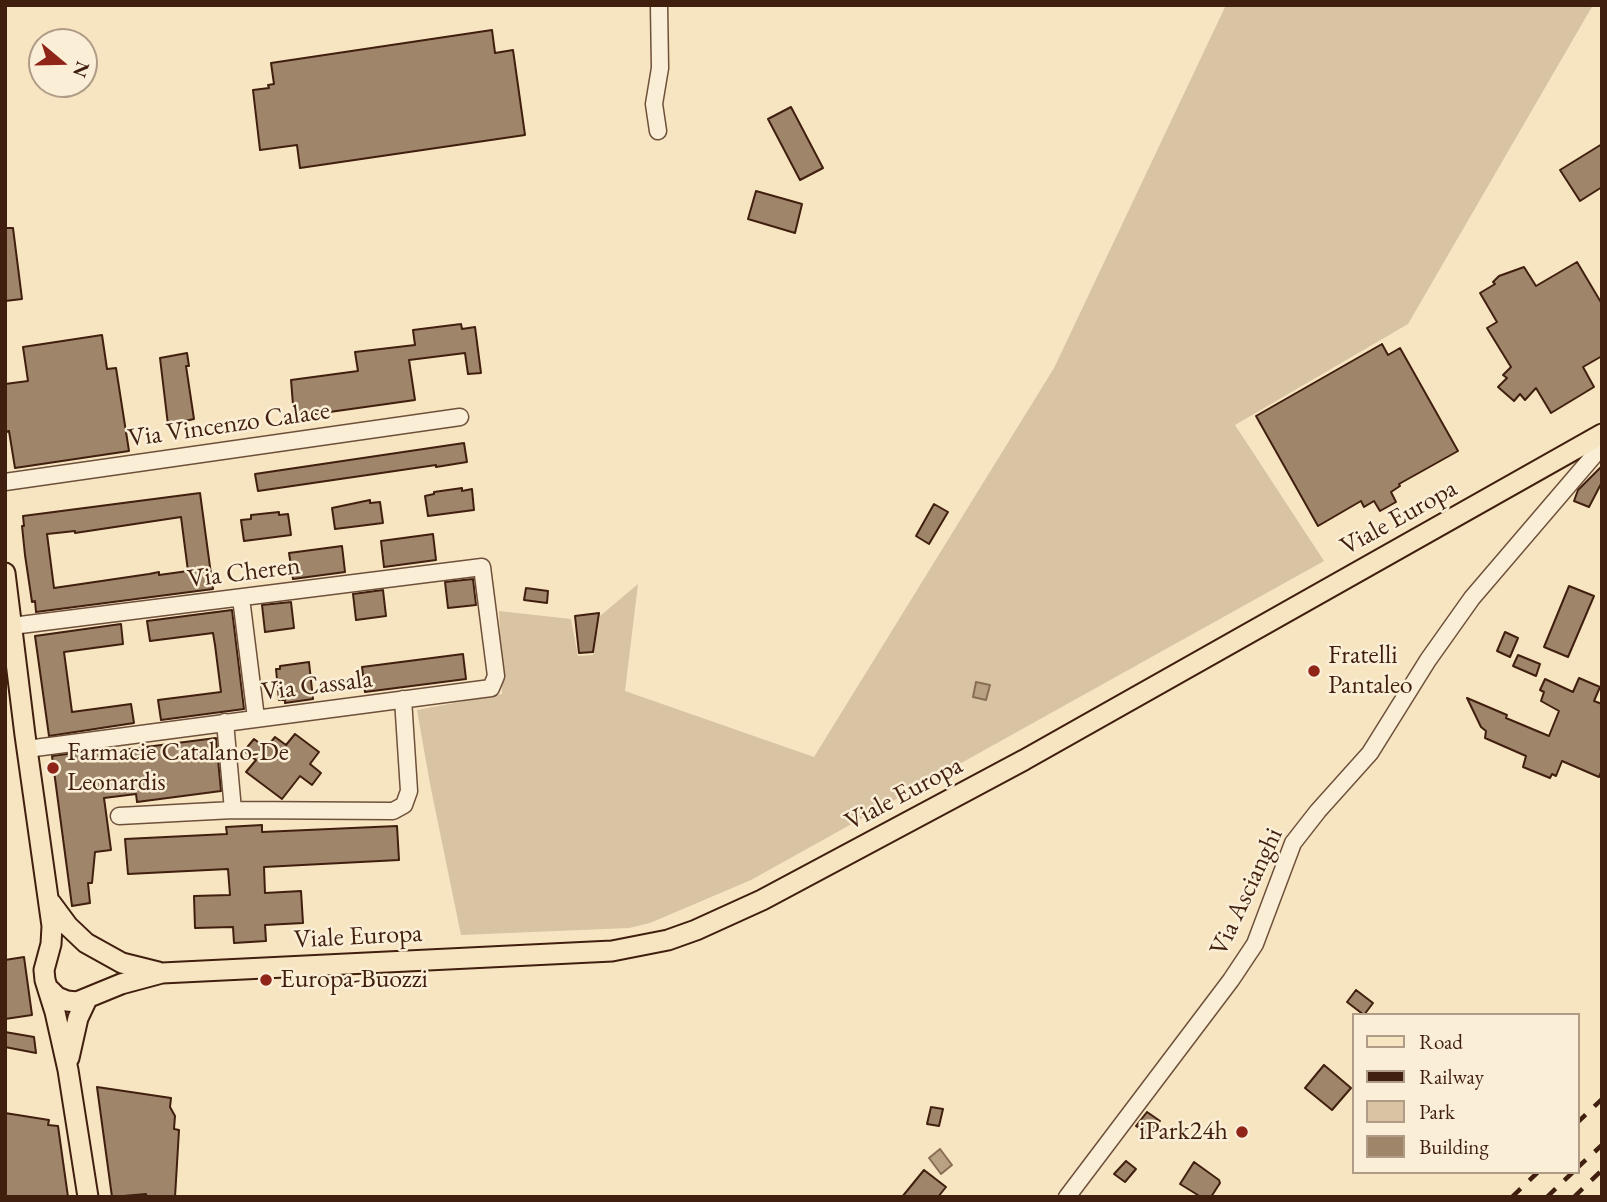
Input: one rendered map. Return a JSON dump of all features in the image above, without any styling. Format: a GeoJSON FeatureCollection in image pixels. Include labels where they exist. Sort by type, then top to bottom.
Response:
{"type":"FeatureCollection","features":[{"type":"Feature","properties":{"kind":"main road","name":"Viale Europa"},"geometry":{"type":"LineString","coordinates":[[162,973],[612,951],[668,940],[696,930],[762,900],[1024,760],[1602,434]]}},
{"type":"Feature","properties":{"kind":"main road"},"geometry":{"type":"LineString","coordinates":[[5,573],[52,926],[44,970],[45,980],[50,990],[68,1070],[88,1197]]}},
{"type":"Feature","properties":{"kind":"main road"},"geometry":{"type":"LineString","coordinates":[[46,896],[68,926],[101,956],[105,975],[78,1018],[68,1070]]}},
{"type":"Feature","properties":{"kind":"main road"},"geometry":{"type":"LineString","coordinates":[[46,960],[58,945],[77,941],[122,963],[162,973]]}},
{"type":"Feature","properties":{"kind":"main road"},"geometry":{"type":"LineString","coordinates":[[50,990],[67,1001],[92,996],[121,984],[162,973]]}},
{"type":"Feature","properties":{"kind":"street"},"geometry":{"type":"LineString","coordinates":[[658,131],[654,104],[660,68],[659,5]]}},
{"type":"Feature","properties":{"kind":"street","name":"Via Vincenzo Calace"},"geometry":{"type":"LineString","coordinates":[[5,482],[460,417]]}},
{"type":"Feature","properties":{"kind":"street","name":"Via Ascianghi"},"geometry":{"type":"LineString","coordinates":[[1067,1197],[1223,991],[1255,944],[1293,844],[1318,811],[1370,753],[1428,660],[1472,598],[1602,446]]}},
{"type":"Feature","properties":{"kind":"street","name":"Via Cheren"},"geometry":{"type":"LineString","coordinates":[[12,626],[482,567]]}},
{"type":"Feature","properties":{"kind":"street","name":"Via Cassala"},"geometry":{"type":"LineString","coordinates":[[27,749],[491,688],[496,676],[482,567]]}},
{"type":"Feature","properties":{"kind":"street"},"geometry":{"type":"LineString","coordinates":[[241,598],[256,718]]}},
{"type":"Feature","properties":{"kind":"street"},"geometry":{"type":"LineString","coordinates":[[119,816],[233,810],[393,811],[404,806],[409,791],[403,699]]}},
{"type":"Feature","properties":{"kind":"street"},"geometry":{"type":"LineString","coordinates":[[225,722],[233,810]]}},
{"type":"Feature","properties":{"kind":"green space"},"geometry":{"type":"Polygon","coordinates":[[[1226,5],[1593,5],[1408,324],[1235,425],[1324,561],[751,880],[650,923],[629,928],[461,935],[417,710],[502,694],[499,611],[571,619],[578,656],[593,655],[600,616],[638,584],[625,691],[814,757],[1054,368],[1226,5]]]}},
{"type":"Feature","properties":{"kind":"shaded area"},"geometry":{"type":"Polygon","coordinates":[[[976,682],[990,685],[986,700],[973,697],[976,682]]]}},
{"type":"Feature","properties":{"kind":"shaded area"},"geometry":{"type":"Polygon","coordinates":[[[940,1149],[952,1165],[941,1174],[929,1158],[940,1149]]]}},
{"type":"Feature","properties":{"kind":"building"},"geometry":{"type":"Polygon","coordinates":[[[492,30],[495,53],[513,50],[525,135],[300,168],[297,145],[260,150],[253,90],[269,88],[268,85],[274,84],[271,63],[492,30]]]}},
{"type":"Feature","properties":{"kind":"building"},"geometry":{"type":"Polygon","coordinates":[[[791,107],[823,168],[800,180],[768,119],[791,107]]]}},
{"type":"Feature","properties":{"kind":"building"},"geometry":{"type":"Polygon","coordinates":[[[1602,144],[1602,187],[1580,201],[1560,170],[1602,144]]]}},
{"type":"Feature","properties":{"kind":"building"},"geometry":{"type":"Polygon","coordinates":[[[756,191],[802,204],[795,233],[748,219],[756,191]]]}},
{"type":"Feature","properties":{"kind":"building"},"geometry":{"type":"Polygon","coordinates":[[[5,228],[13,228],[22,299],[5,301],[5,228]]]}},
{"type":"Feature","properties":{"kind":"building"},"geometry":{"type":"Polygon","coordinates":[[[1577,262],[1602,304],[1602,356],[1583,367],[1594,387],[1551,413],[1536,388],[1525,400],[1520,394],[1514,401],[1498,387],[1507,378],[1503,375],[1511,367],[1487,328],[1497,322],[1480,293],[1495,284],[1493,282],[1499,276],[1524,267],[1536,286],[1577,262]]]}},
{"type":"Feature","properties":{"kind":"building"},"geometry":{"type":"Polygon","coordinates":[[[461,324],[462,329],[475,327],[481,373],[468,374],[465,353],[409,360],[415,400],[294,417],[291,380],[358,371],[355,352],[415,345],[413,330],[461,324]]]}},
{"type":"Feature","properties":{"kind":"building"},"geometry":{"type":"Polygon","coordinates":[[[102,335],[107,369],[116,368],[129,451],[15,468],[9,431],[5,432],[5,384],[28,381],[23,347],[102,335]]]}},
{"type":"Feature","properties":{"kind":"building"},"geometry":{"type":"Polygon","coordinates":[[[1382,344],[1388,355],[1400,348],[1458,451],[1399,484],[1400,486],[1391,492],[1396,502],[1380,511],[1374,501],[1364,507],[1361,501],[1318,526],[1256,416],[1382,344]]]}},
{"type":"Feature","properties":{"kind":"building"},"geometry":{"type":"Polygon","coordinates":[[[187,353],[189,366],[186,366],[194,419],[168,425],[160,358],[187,353]]]}},
{"type":"Feature","properties":{"kind":"building"},"geometry":{"type":"Polygon","coordinates":[[[464,443],[467,462],[258,491],[255,474],[464,443]]]}},
{"type":"Feature","properties":{"kind":"building"},"geometry":{"type":"Polygon","coordinates":[[[1602,466],[1602,482],[1589,507],[1574,501],[1578,490],[1602,466]]]}},
{"type":"Feature","properties":{"kind":"building"},"geometry":{"type":"Polygon","coordinates":[[[462,488],[462,491],[472,489],[474,510],[428,516],[425,496],[462,488]]]}},
{"type":"Feature","properties":{"kind":"building"},"geometry":{"type":"Polygon","coordinates":[[[200,493],[213,589],[36,612],[25,555],[23,516],[200,493]],[[181,517],[75,533],[47,534],[54,588],[159,572],[159,575],[188,571],[181,517]]]}},
{"type":"Feature","properties":{"kind":"building"},"geometry":{"type":"Polygon","coordinates":[[[370,500],[370,503],[380,502],[383,523],[335,529],[332,508],[370,500]]]}},
{"type":"Feature","properties":{"kind":"building"},"geometry":{"type":"Polygon","coordinates":[[[934,504],[948,512],[929,544],[916,536],[934,504]]]}},
{"type":"Feature","properties":{"kind":"building"},"geometry":{"type":"Polygon","coordinates":[[[279,512],[279,515],[288,514],[291,535],[244,541],[241,520],[251,519],[251,515],[279,512]]]}},
{"type":"Feature","properties":{"kind":"building"},"geometry":{"type":"Polygon","coordinates":[[[433,534],[436,560],[384,567],[381,541],[433,534]]]}},
{"type":"Feature","properties":{"kind":"building"},"geometry":{"type":"Polygon","coordinates":[[[342,546],[345,572],[293,579],[289,553],[342,546]]]}},
{"type":"Feature","properties":{"kind":"building"},"geometry":{"type":"Polygon","coordinates":[[[473,579],[476,605],[448,608],[445,582],[473,579]]]}},
{"type":"Feature","properties":{"kind":"building"},"geometry":{"type":"Polygon","coordinates":[[[1569,586],[1594,596],[1568,657],[1544,647],[1569,586]]]}},
{"type":"Feature","properties":{"kind":"building"},"geometry":{"type":"Polygon","coordinates":[[[526,588],[548,591],[547,603],[524,600],[526,588]]]}},
{"type":"Feature","properties":{"kind":"building"},"geometry":{"type":"Polygon","coordinates":[[[383,590],[386,616],[356,620],[353,594],[383,590]]]}},
{"type":"Feature","properties":{"kind":"building"},"geometry":{"type":"Polygon","coordinates":[[[291,602],[294,628],[265,632],[262,605],[291,602]]]}},
{"type":"Feature","properties":{"kind":"building"},"geometry":{"type":"Polygon","coordinates":[[[232,610],[244,709],[161,720],[158,700],[221,692],[215,645],[213,633],[150,641],[147,621],[232,610]]]}},
{"type":"Feature","properties":{"kind":"building"},"geometry":{"type":"Polygon","coordinates":[[[599,613],[593,652],[579,653],[575,616],[599,613]]]}},
{"type":"Feature","properties":{"kind":"building"},"geometry":{"type":"Polygon","coordinates":[[[121,624],[123,644],[64,652],[72,712],[131,704],[134,723],[49,736],[35,636],[121,624]]]}},
{"type":"Feature","properties":{"kind":"building"},"geometry":{"type":"Polygon","coordinates":[[[1505,632],[1518,638],[1510,657],[1497,651],[1505,632]]]}},
{"type":"Feature","properties":{"kind":"building"},"geometry":{"type":"Polygon","coordinates":[[[463,654],[466,679],[365,692],[362,667],[463,654]]]}},
{"type":"Feature","properties":{"kind":"building"},"geometry":{"type":"Polygon","coordinates":[[[1518,655],[1540,664],[1536,676],[1513,666],[1518,655]]]}},
{"type":"Feature","properties":{"kind":"building"},"geometry":{"type":"Polygon","coordinates":[[[309,662],[313,699],[285,703],[285,700],[279,700],[276,669],[280,669],[280,666],[309,662]]]}},
{"type":"Feature","properties":{"kind":"building"},"geometry":{"type":"Polygon","coordinates":[[[1579,678],[1600,687],[1594,701],[1602,704],[1602,770],[1599,777],[1562,761],[1556,776],[1552,774],[1550,778],[1523,767],[1526,756],[1485,738],[1486,731],[1481,727],[1467,698],[1549,736],[1559,711],[1541,701],[1544,692],[1540,690],[1545,679],[1573,692],[1579,678]]]}},
{"type":"Feature","properties":{"kind":"building"},"geometry":{"type":"Polygon","coordinates":[[[295,734],[319,752],[310,764],[321,773],[312,785],[300,776],[282,799],[246,772],[256,760],[244,751],[254,739],[266,748],[275,737],[286,745],[295,734]]]}},
{"type":"Feature","properties":{"kind":"building"},"geometry":{"type":"Polygon","coordinates":[[[216,738],[221,791],[137,802],[136,794],[104,798],[111,850],[95,852],[92,883],[88,883],[90,903],[72,906],[52,756],[90,751],[91,754],[216,738]]]}},
{"type":"Feature","properties":{"kind":"building"},"geometry":{"type":"Polygon","coordinates":[[[262,825],[262,832],[397,826],[399,860],[264,867],[265,893],[301,891],[303,923],[265,925],[266,941],[234,943],[233,927],[195,928],[194,896],[230,895],[228,869],[128,874],[125,839],[227,834],[226,827],[262,825]]]}},
{"type":"Feature","properties":{"kind":"building"},"geometry":{"type":"Polygon","coordinates":[[[24,957],[32,1015],[5,1019],[5,960],[24,957]]]}},
{"type":"Feature","properties":{"kind":"building"},"geometry":{"type":"Polygon","coordinates":[[[1356,990],[1373,1003],[1366,1013],[1361,1013],[1347,1002],[1356,990]]]}},
{"type":"Feature","properties":{"kind":"building"},"geometry":{"type":"Polygon","coordinates":[[[5,1032],[34,1037],[36,1053],[5,1047],[5,1032]]]}},
{"type":"Feature","properties":{"kind":"building"},"geometry":{"type":"Polygon","coordinates":[[[1324,1065],[1351,1088],[1332,1110],[1305,1088],[1324,1065]]]}},
{"type":"Feature","properties":{"kind":"building"},"geometry":{"type":"Polygon","coordinates":[[[97,1087],[171,1098],[170,1107],[175,1116],[174,1129],[179,1130],[175,1197],[147,1197],[146,1194],[112,1197],[97,1087]]]}},
{"type":"Feature","properties":{"kind":"building"},"geometry":{"type":"Polygon","coordinates":[[[931,1107],[943,1109],[939,1126],[927,1124],[931,1107]]]}},
{"type":"Feature","properties":{"kind":"building"},"geometry":{"type":"Polygon","coordinates":[[[1147,1112],[1160,1121],[1149,1135],[1136,1126],[1147,1112]]]}},
{"type":"Feature","properties":{"kind":"building"},"geometry":{"type":"Polygon","coordinates":[[[5,1113],[49,1120],[48,1125],[58,1126],[68,1197],[5,1197],[5,1113]]]}},
{"type":"Feature","properties":{"kind":"building"},"geometry":{"type":"Polygon","coordinates":[[[1126,1161],[1136,1169],[1125,1182],[1114,1174],[1126,1161]]]}},
{"type":"Feature","properties":{"kind":"building"},"geometry":{"type":"Polygon","coordinates":[[[1194,1162],[1219,1180],[1220,1183],[1211,1197],[1201,1197],[1180,1184],[1194,1162]]]}},
{"type":"Feature","properties":{"kind":"building"},"geometry":{"type":"Polygon","coordinates":[[[924,1170],[946,1187],[938,1197],[902,1197],[924,1170]]]}},
{"type":"Feature","properties":{"kind":"railway"},"geometry":{"type":"LineString","coordinates":[[1579,1121],[1602,1099]]}},
{"type":"Feature","properties":{"kind":"railway"},"geometry":{"type":"LineString","coordinates":[[1579,1166],[1602,1145]]}},
{"type":"Feature","properties":{"kind":"railway"},"geometry":{"type":"LineString","coordinates":[[1574,1197],[1602,1170]]}},
{"type":"Feature","properties":{"kind":"railway"},"geometry":{"type":"LineString","coordinates":[[1512,1197],[1536,1174]]}},
{"type":"Feature","properties":{"kind":"railway"},"geometry":{"type":"LineString","coordinates":[[1547,1197],[1571,1174]]}},
{"type":"Feature","properties":{"kind":"place","name":"Fratelli Pantaleo"},"geometry":{"type":"Point","coordinates":[1314,671]}},
{"type":"Feature","properties":{"kind":"place","name":"Farmacie Catalano-De Leonardis"},"geometry":{"type":"Point","coordinates":[53,768]}},
{"type":"Feature","properties":{"kind":"place","name":"Europa-Buozzi"},"geometry":{"type":"Point","coordinates":[266,980]}},
{"type":"Feature","properties":{"kind":"place","name":"iPark24h"},"geometry":{"type":"Point","coordinates":[1242,1132]}}]}
